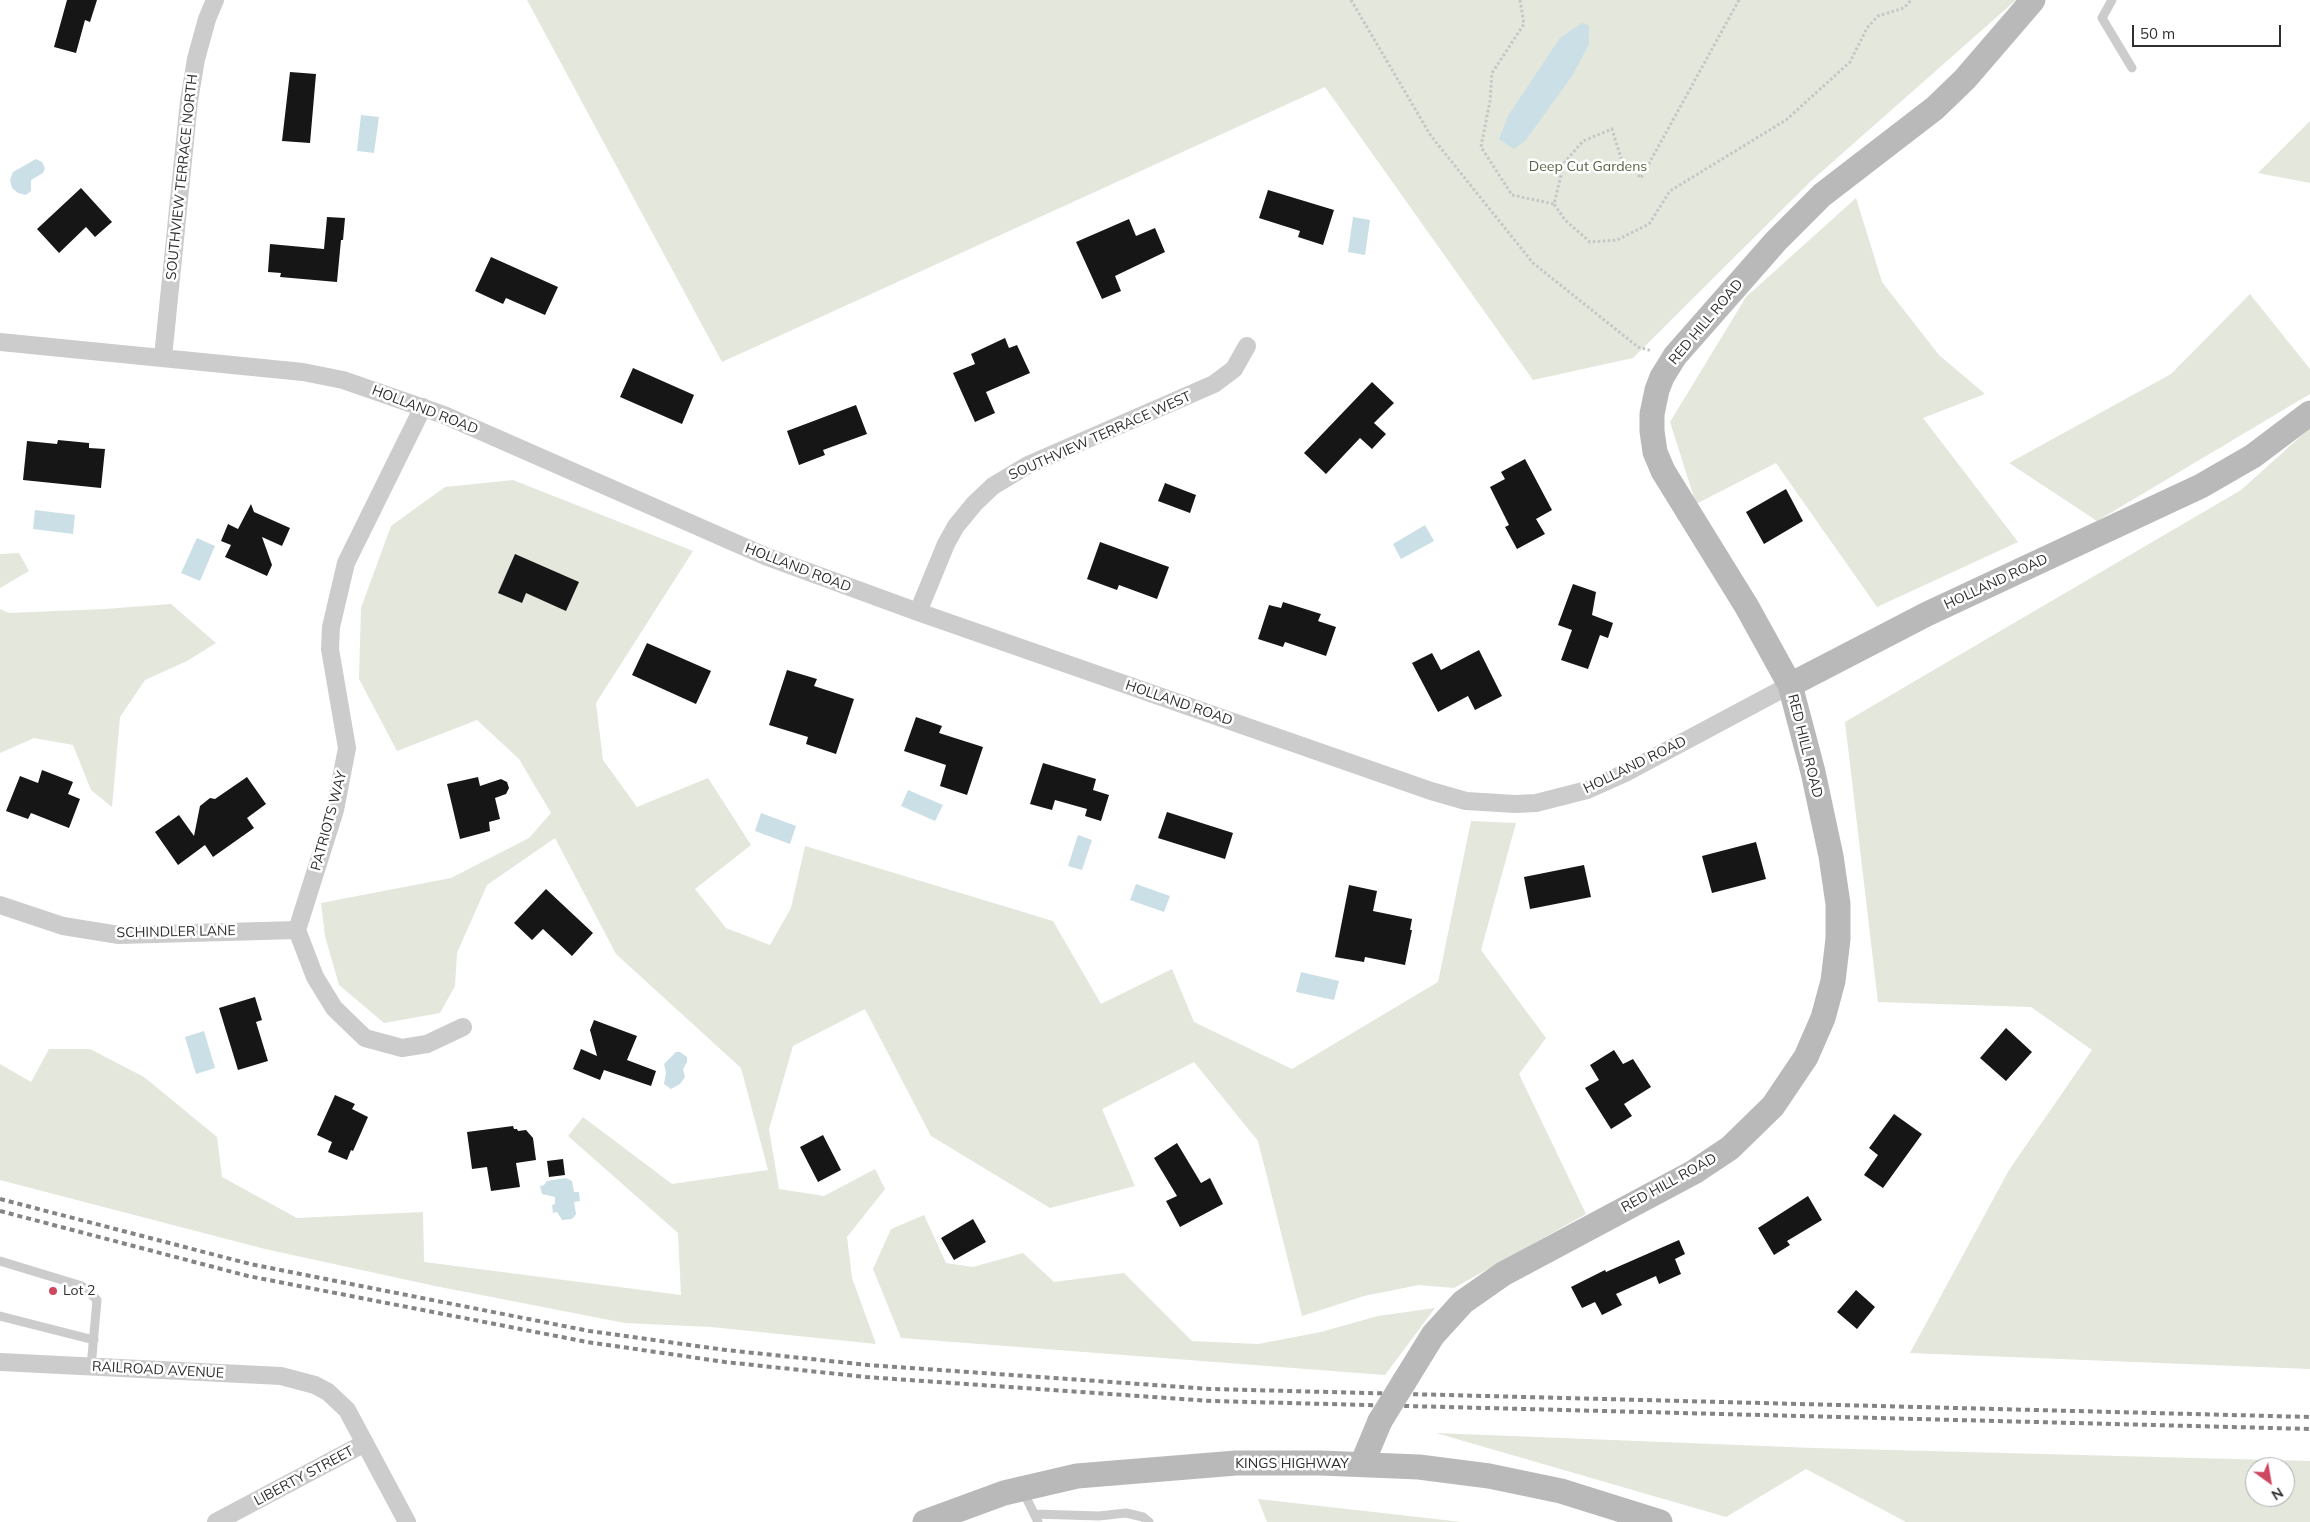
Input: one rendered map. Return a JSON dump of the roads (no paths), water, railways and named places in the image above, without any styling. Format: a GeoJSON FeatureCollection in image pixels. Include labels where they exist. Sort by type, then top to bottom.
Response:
{"type":"FeatureCollection","features":[{"type":"Feature","properties":{"kind":"street","name":"SOUTHVIEW TERRACE NORTH"},"geometry":{"type":"LineString","coordinates":[[163,357],[189,101],[196,59],[207,18],[215,0]]}},
{"type":"Feature","properties":{"kind":"street","name":"RED HILL ROAD"},"geometry":{"type":"LineString","coordinates":[[1362,1464],[1380,1421],[1404,1382],[1434,1335],[1463,1302],[1503,1274],[1694,1172],[1730,1148],[1773,1106],[1806,1057],[1823,1018],[1833,981],[1838,939],[1838,904],[1831,856],[1813,772],[1790,685],[1747,607],[1663,471],[1656,452],[1652,431],[1652,414],[1655,398],[1662,377],[1675,356],[1776,241],[1822,195],[1935,108],[1965,79],[2033,0]]}},
{"type":"Feature","properties":{"kind":"street","name":"HOLLAND ROAD"},"geometry":{"type":"LineString","coordinates":[[0,342],[311,373],[343,380],[423,407],[765,556],[918,612],[1431,791],[1466,801],[1486,803],[1536,802],[1587,790],[1625,773],[1927,614],[2201,486],[2253,456],[2310,413]]}},
{"type":"Feature","properties":{"kind":"street","name":"SOUTHVIEW TERRACE WEST"},"geometry":{"type":"LineString","coordinates":[[918,612],[946,544],[956,526],[975,502],[993,486],[1028,465],[1214,384],[1234,369],[1247,346]]}},
{"type":"Feature","properties":{"kind":"street","name":"PATRIOTS WAY"},"geometry":{"type":"LineString","coordinates":[[297,930],[335,810],[347,748],[330,649],[331,627],[346,563],[423,407]]}},
{"type":"Feature","properties":{"kind":"street","name":"SCHINDLER LANE"},"geometry":{"type":"LineString","coordinates":[[0,905],[63,926],[118,935],[297,930]]}},
{"type":"Feature","properties":{"kind":"street"},"geometry":{"type":"LineString","coordinates":[[297,930],[315,977],[334,1008],[365,1038],[402,1048],[427,1044],[463,1028]]}},
{"type":"Feature","properties":{"kind":"street","name":"RAILROAD AVENUE"},"geometry":{"type":"LineString","coordinates":[[0,1362],[281,1376],[315,1385],[328,1392],[347,1410],[407,1522]]}},
{"type":"Feature","properties":{"kind":"street","name":"LIBERTY STREET"},"geometry":{"type":"LineString","coordinates":[[216,1522],[365,1443]]}},
{"type":"Feature","properties":{"kind":"street","name":"KINGS HIGHWAY"},"geometry":{"type":"LineString","coordinates":[[925,1522],[1004,1493],[1077,1476],[1236,1463],[1362,1464],[1419,1467],[1489,1476],[1561,1491],[1660,1522]]}},
{"type":"Feature","properties":{"kind":"lane"},"geometry":{"type":"LineString","coordinates":[[2112,0],[2102,18],[2132,68]]}},
{"type":"Feature","properties":{"kind":"lane"},"geometry":{"type":"LineString","coordinates":[[0,1261],[82,1286],[97,1300],[91,1367]]}},
{"type":"Feature","properties":{"kind":"lane"},"geometry":{"type":"LineString","coordinates":[[0,1316],[29,1325],[94,1340]]}},
{"type":"Feature","properties":{"kind":"lane"},"geometry":{"type":"LineString","coordinates":[[1022,1488],[1036,1518],[1126,1513],[1143,1517],[1149,1522]]}},
{"type":"Feature","properties":{"kind":"railway"},"geometry":{"type":"LineString","coordinates":[[0,1199],[250,1264],[589,1331],[726,1350],[868,1365],[1211,1389],[2310,1417]]}},
{"type":"Feature","properties":{"kind":"railway"},"geometry":{"type":"LineString","coordinates":[[0,1211],[248,1276],[587,1342],[725,1362],[866,1377],[1211,1401],[2310,1429]]}},
{"type":"Feature","properties":{"kind":"place","name":"Lot 2"},"geometry":{"type":"Point","coordinates":[53,1291]}},
{"type":"Feature","properties":{"kind":"park label","name":"Deep Cut Gardens"},"geometry":{"type":"Point","coordinates":[1588,167]}}]}
